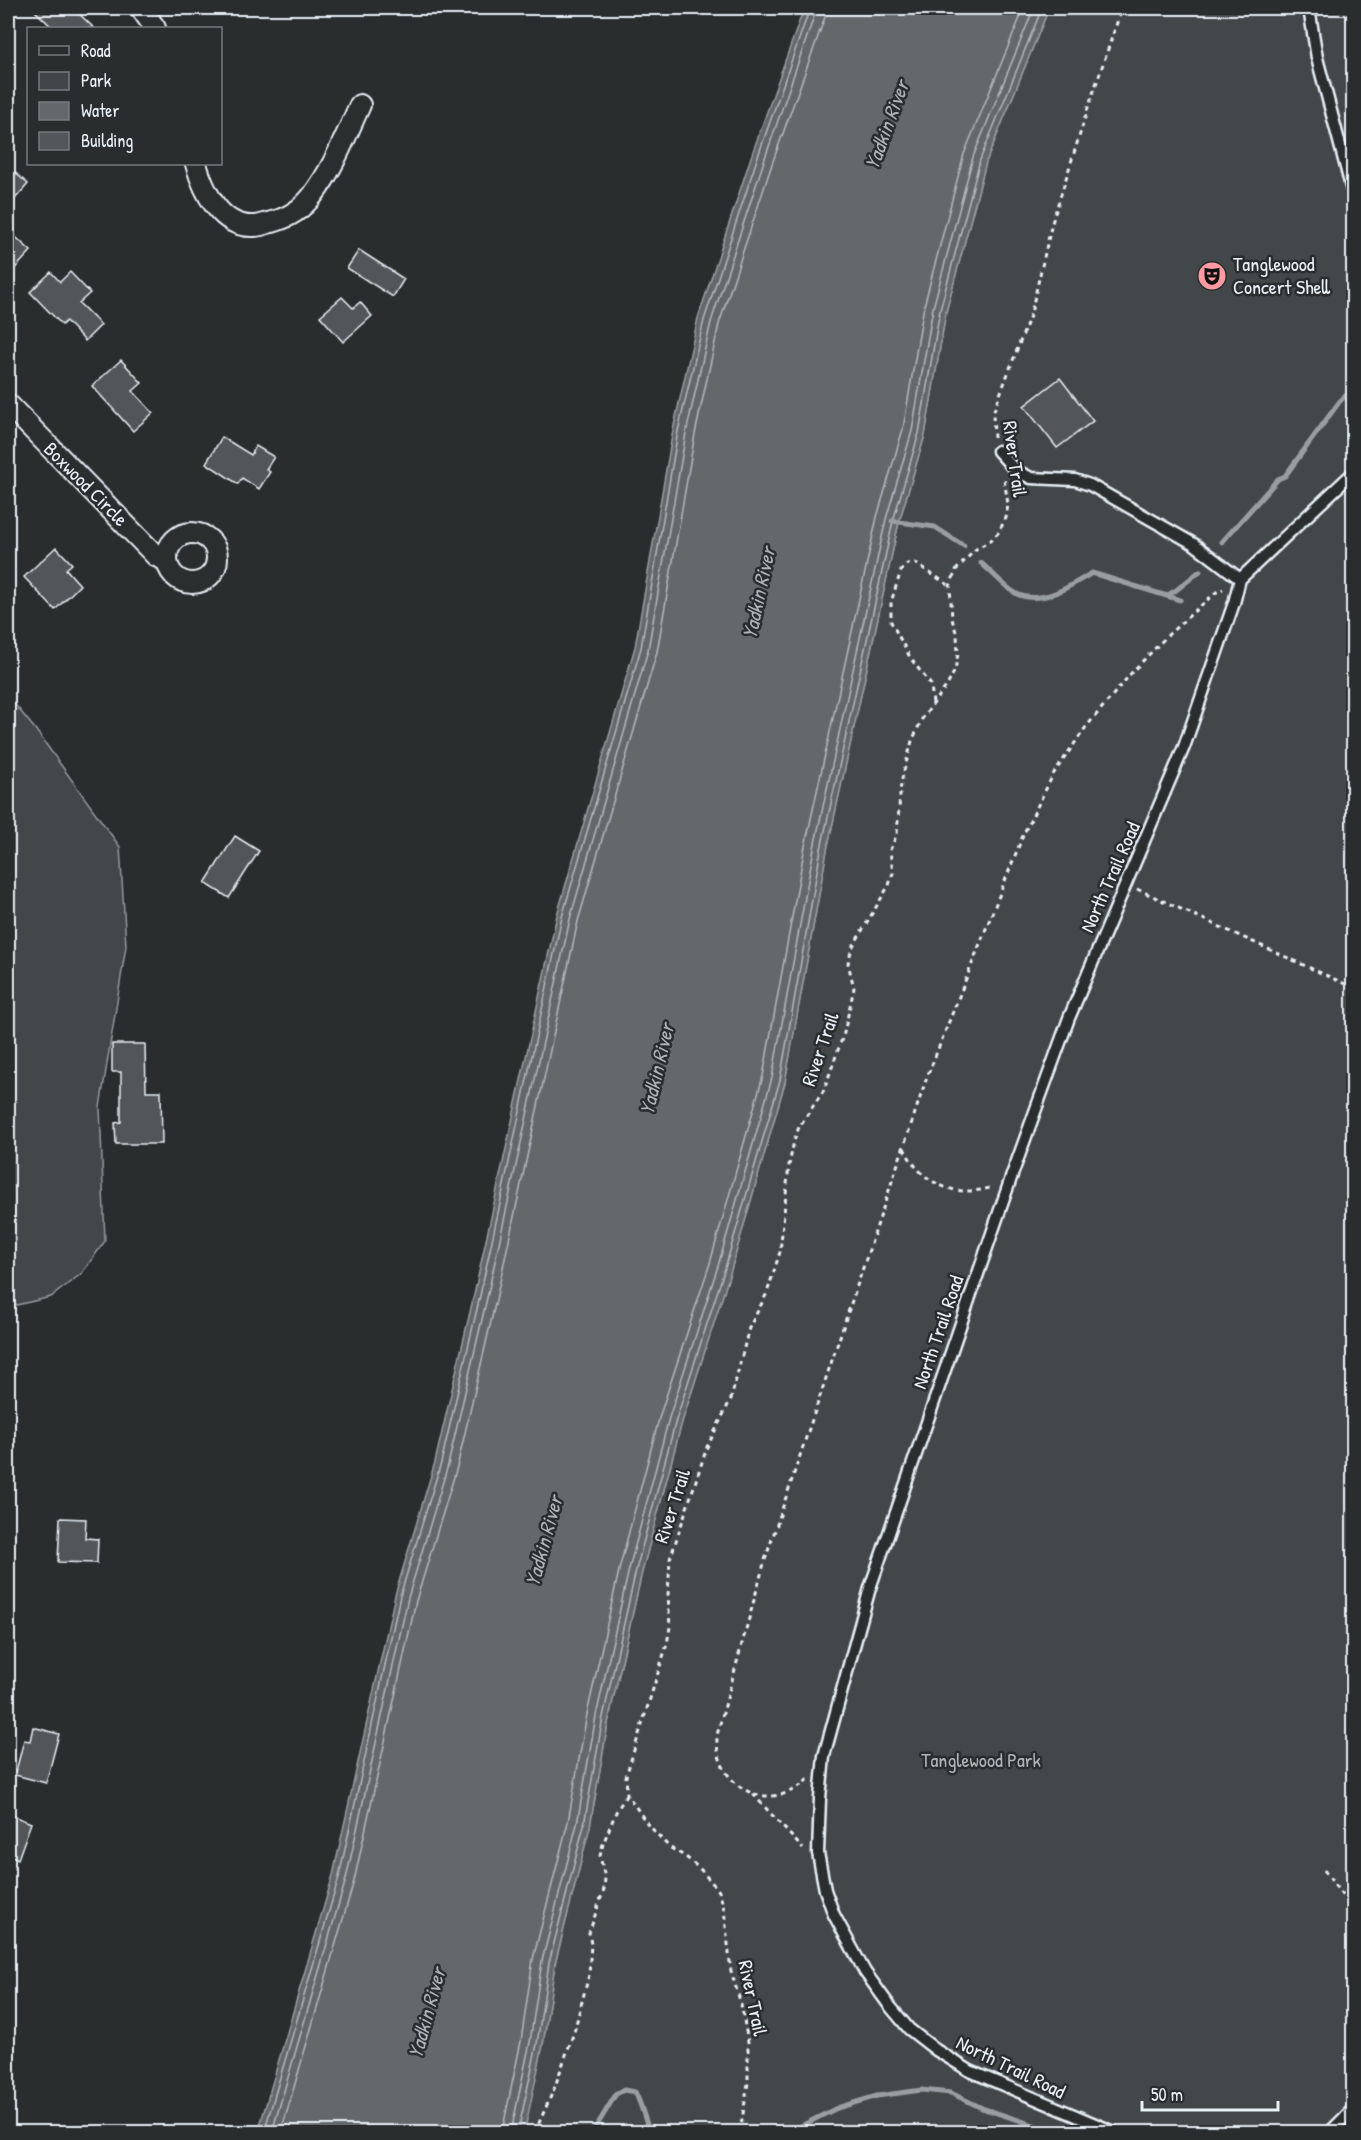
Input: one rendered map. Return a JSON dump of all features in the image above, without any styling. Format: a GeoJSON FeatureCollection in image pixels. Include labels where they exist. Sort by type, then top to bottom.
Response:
{"type":"FeatureCollection","features":[{"type":"Feature","properties":{"kind":"street"},"geometry":{"type":"LineString","coordinates":[[141,8],[154,27]]}},
{"type":"Feature","properties":{"kind":"street"},"geometry":{"type":"LineString","coordinates":[[196,165],[200,180],[212,202],[232,220],[246,226],[278,220],[298,210],[314,194],[340,148],[360,105]]}},
{"type":"Feature","properties":{"kind":"street","name":"Boxwood Circle"},"geometry":{"type":"LineString","coordinates":[[8,404],[156,556],[167,561]]}},
{"type":"Feature","properties":{"kind":"lane"},"geometry":{"type":"LineString","coordinates":[[1309,8],[1317,58],[1353,198]]}},
{"type":"Feature","properties":{"kind":"lane"},"geometry":{"type":"LineString","coordinates":[[998,451],[1015,470],[1031,478],[1075,480],[1090,485],[1194,544],[1240,579],[1353,472]]}},
{"type":"Feature","properties":{"kind":"lane","name":"North Trail Road"},"geometry":{"type":"LineString","coordinates":[[1114,2133],[970,2071],[936,2050],[909,2029],[865,1972],[834,1915],[821,1873],[818,1823],[824,1756],[870,1588],[1012,1175],[1069,1018],[1184,747],[1234,603],[1240,579]]}},
{"type":"Feature","properties":{"kind":"lane"},"geometry":{"type":"LineString","coordinates":[[1330,2133],[1353,2108]]}},
{"type":"Feature","properties":{"kind":"path","name":"River Trail"},"geometry":{"type":"LineString","coordinates":[[743,2133],[741,2126],[748,2083],[748,2042],[741,2004],[730,1971],[724,1909],[719,1892],[700,1870],[686,1857],[669,1847],[646,1822],[627,1794],[626,1776],[667,1644],[670,1627],[668,1595],[670,1559],[707,1447],[731,1400],[749,1328],[767,1293],[780,1252],[789,1165],[794,1141],[799,1127],[824,1090],[844,1033],[854,988],[848,963],[852,948],[889,885],[893,873],[890,850],[897,834],[901,782],[916,730],[955,670],[958,654],[957,635],[952,619],[950,586],[957,570],[976,549],[990,541],[1006,518],[1008,504],[998,451],[993,437],[993,412],[1031,313],[1052,223],[1122,8]]}},
{"type":"Feature","properties":{"kind":"path"},"geometry":{"type":"LineString","coordinates":[[933,703],[931,685],[911,659],[891,622],[891,602],[901,571],[907,564],[915,563],[950,586]]}},
{"type":"Feature","properties":{"kind":"path"},"geometry":{"type":"LineString","coordinates":[[821,1873],[801,1847],[751,1793],[731,1780],[724,1770],[717,1747],[717,1735],[765,1560],[927,1077],[1024,833],[1054,773],[1086,727],[1169,634],[1215,593],[1240,579]]}},
{"type":"Feature","properties":{"kind":"path"},"geometry":{"type":"LineString","coordinates":[[1126,883],[1216,927],[1353,988]]}},
{"type":"Feature","properties":{"kind":"path"},"geometry":{"type":"LineString","coordinates":[[903,1147],[916,1169],[925,1177],[948,1189],[981,1190],[1002,1182],[1012,1175]]}},
{"type":"Feature","properties":{"kind":"path"},"geometry":{"type":"LineString","coordinates":[[751,1793],[772,1796],[793,1790],[809,1778],[824,1756]]}},
{"type":"Feature","properties":{"kind":"path"},"geometry":{"type":"LineString","coordinates":[[535,2133],[554,2089],[574,2032],[589,1975],[591,1944],[589,1934],[604,1889],[605,1878],[600,1856],[616,1812],[627,1794]]}},
{"type":"Feature","properties":{"kind":"path"},"geometry":{"type":"LineString","coordinates":[[1324,1870],[1353,1912]]}},
{"type":"Feature","properties":{"kind":"green space","name":"Tanglewood Park"},"geometry":{"type":"Polygon","coordinates":[[[1049,8],[1353,8],[1353,2132],[523,2132],[543,2045],[555,1964],[590,1826],[609,1718],[642,1572],[682,1422],[731,1270],[785,1082],[827,850],[899,522],[925,435],[946,312],[986,162],[1049,8]]]}},
{"type":"Feature","properties":{"kind":"green space"},"geometry":{"type":"Polygon","coordinates":[[[8,696],[35,729],[120,847],[126,946],[100,1107],[105,1241],[82,1273],[51,1297],[8,1307],[8,696]]]}},
{"type":"Feature","properties":{"kind":"water","name":"Yadkin River"},"geometry":{"type":"Polygon","coordinates":[[[804,8],[1049,8],[986,162],[946,312],[925,435],[899,522],[827,850],[785,1082],[731,1270],[682,1422],[642,1572],[609,1718],[590,1826],[555,1964],[543,2045],[525,2129],[523,2132],[258,2132],[333,1875],[395,1595],[435,1462],[557,915],[635,647],[673,430],[698,318],[752,154],[804,8]]]}},
{"type":"Feature","properties":{"kind":"building"},"geometry":{"type":"Polygon","coordinates":[[[39,8],[73,8],[93,27],[52,27],[35,11],[39,8]]]}},
{"type":"Feature","properties":{"kind":"building"},"geometry":{"type":"Polygon","coordinates":[[[11,169],[28,184],[8,207],[8,172],[11,169]]]}},
{"type":"Feature","properties":{"kind":"building"},"geometry":{"type":"Polygon","coordinates":[[[8,230],[31,251],[9,275],[8,274],[8,230]]]}},
{"type":"Feature","properties":{"kind":"building"},"geometry":{"type":"Polygon","coordinates":[[[359,250],[404,279],[393,297],[347,268],[359,250]]]}},
{"type":"Feature","properties":{"kind":"building"},"geometry":{"type":"Polygon","coordinates":[[[51,272],[60,282],[70,272],[90,293],[79,303],[101,325],[85,341],[66,321],[62,325],[30,292],[51,272]]]}},
{"type":"Feature","properties":{"kind":"building"},"geometry":{"type":"Polygon","coordinates":[[[342,297],[353,308],[360,302],[372,316],[343,342],[320,316],[342,297]]]}},
{"type":"Feature","properties":{"kind":"building"},"geometry":{"type":"Polygon","coordinates":[[[121,360],[142,383],[133,391],[153,413],[133,431],[92,386],[121,360]]]}},
{"type":"Feature","properties":{"kind":"building"},"geometry":{"type":"Polygon","coordinates":[[[1060,378],[1093,421],[1057,448],[1024,406],[1060,378]]]}},
{"type":"Feature","properties":{"kind":"building"},"geometry":{"type":"Polygon","coordinates":[[[222,437],[251,455],[256,446],[274,457],[266,469],[270,472],[259,489],[242,478],[238,484],[206,463],[222,437]]]}},
{"type":"Feature","properties":{"kind":"building"},"geometry":{"type":"Polygon","coordinates":[[[56,547],[72,564],[66,569],[80,585],[55,610],[24,577],[56,547]]]}},
{"type":"Feature","properties":{"kind":"building"},"geometry":{"type":"Polygon","coordinates":[[[235,836],[259,851],[229,898],[205,883],[235,836]]]}},
{"type":"Feature","properties":{"kind":"building"},"geometry":{"type":"Polygon","coordinates":[[[112,1044],[145,1044],[146,1091],[161,1091],[162,1144],[116,1144],[115,1123],[121,1122],[121,1072],[112,1072],[112,1044]]]}},
{"type":"Feature","properties":{"kind":"building"},"geometry":{"type":"Polygon","coordinates":[[[60,1518],[86,1519],[85,1538],[98,1539],[97,1563],[58,1562],[60,1518]]]}},
{"type":"Feature","properties":{"kind":"building"},"geometry":{"type":"Polygon","coordinates":[[[33,1727],[59,1734],[46,1783],[15,1775],[24,1740],[30,1741],[33,1727]]]}},
{"type":"Feature","properties":{"kind":"building"},"geometry":{"type":"Polygon","coordinates":[[[8,1814],[31,1823],[18,1859],[8,1854],[8,1814]]]}},
{"type":"Feature","properties":{"kind":"waterway"},"geometry":{"type":"LineString","coordinates":[[1222,542],[1278,479],[1285,476],[1340,401],[1354,388]]}},
{"type":"Feature","properties":{"kind":"waterway"},"geometry":{"type":"LineString","coordinates":[[892,521],[935,527],[964,546]]}},
{"type":"Feature","properties":{"kind":"waterway"},"geometry":{"type":"LineString","coordinates":[[981,563],[1012,591],[1027,597],[1047,596],[1092,573],[1180,600]]}},
{"type":"Feature","properties":{"kind":"waterway"},"geometry":{"type":"LineString","coordinates":[[1166,596],[1200,571]]}},
{"type":"Feature","properties":{"kind":"waterway"},"geometry":{"type":"LineString","coordinates":[[593,2132],[616,2094],[624,2090],[635,2092],[650,2132]]}},
{"type":"Feature","properties":{"kind":"waterway"},"geometry":{"type":"LineString","coordinates":[[789,2132],[837,2108],[877,2096],[922,2090],[951,2093],[982,2108],[1055,2132]]}},
{"type":"Feature","properties":{"kind":"place","name":"Tanglewood Concert Shell"},"geometry":{"type":"Point","coordinates":[1212,276]}}]}
